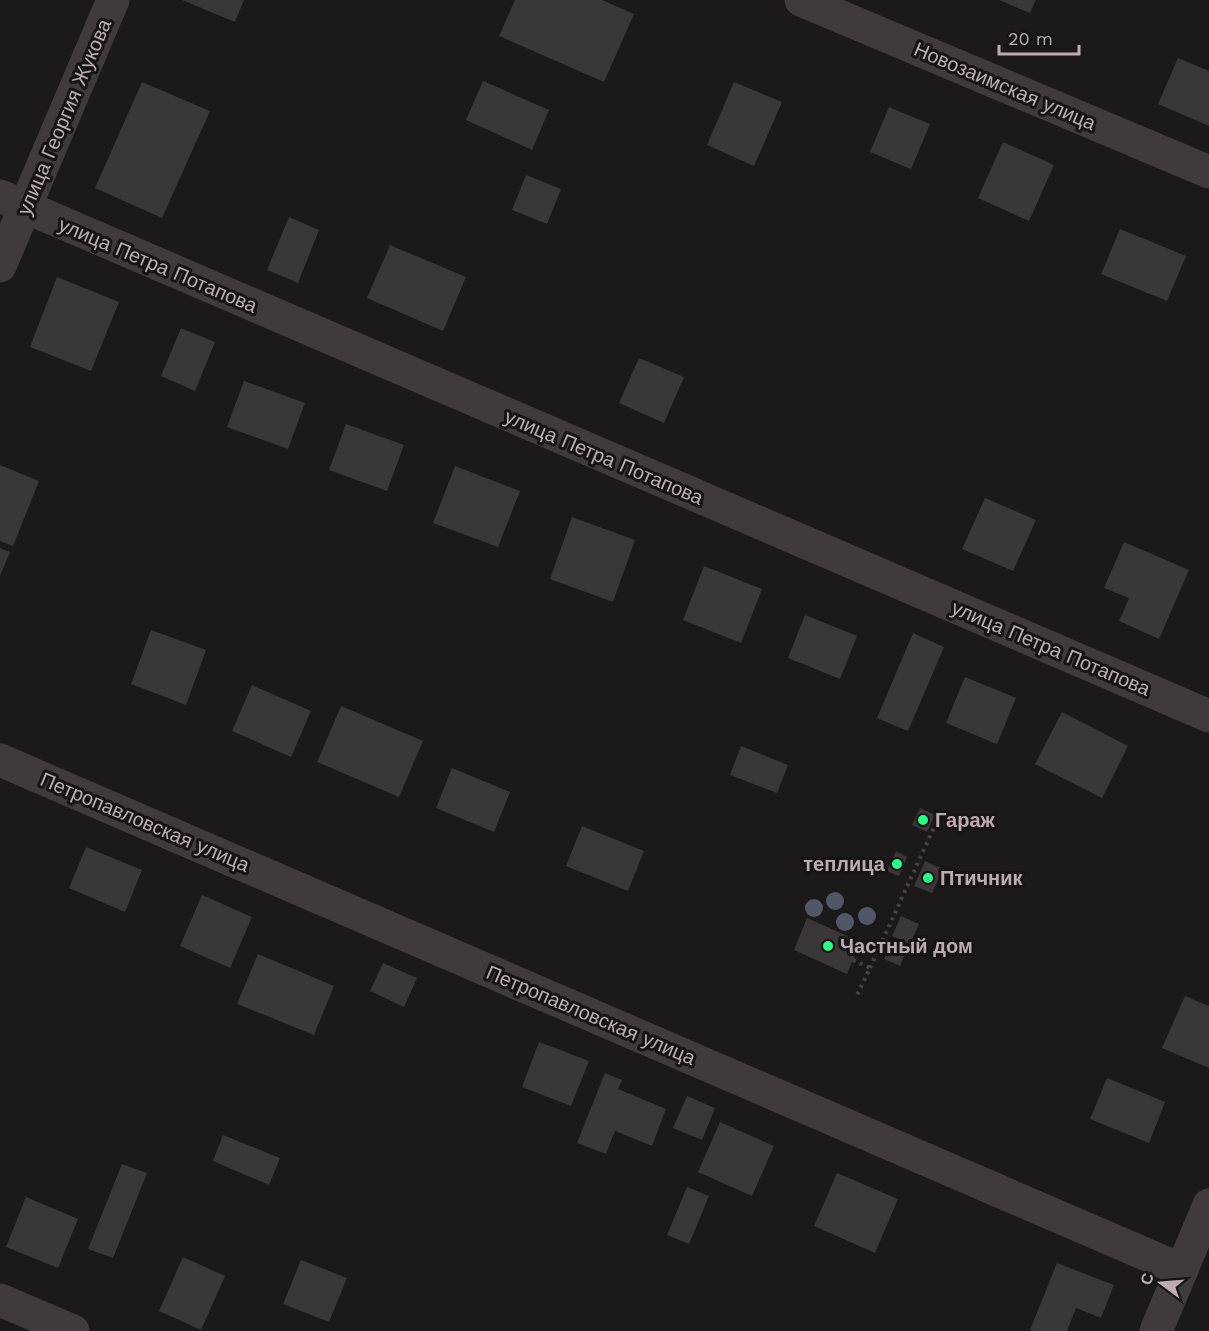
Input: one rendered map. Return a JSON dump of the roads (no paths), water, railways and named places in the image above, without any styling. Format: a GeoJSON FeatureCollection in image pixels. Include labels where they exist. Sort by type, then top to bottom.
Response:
{"type":"FeatureCollection","features":[{"type":"Feature","properties":{"kind":"street","name":"улица Георгия Жукова"},"geometry":{"type":"LineString","coordinates":[[0,266],[12,202],[113,0]]}},
{"type":"Feature","properties":{"kind":"street","name":"Новозаимская улица"},"geometry":{"type":"LineString","coordinates":[[801,0],[1209,172]]}},
{"type":"Feature","properties":{"kind":"street","name":"улица Петра Потапова"},"geometry":{"type":"LineString","coordinates":[[12,202],[1209,716]]}},
{"type":"Feature","properties":{"kind":"street","name":"Петропавловская улица"},"geometry":{"type":"LineString","coordinates":[[0,760],[1182,1270]]}},
{"type":"Feature","properties":{"kind":"street"},"geometry":{"type":"LineString","coordinates":[[1156,1331],[1209,1205]]}},
{"type":"Feature","properties":{"kind":"street"},"geometry":{"type":"LineString","coordinates":[[0,1300],[73,1331]]}},
{"type":"Feature","properties":{"kind":"place","name":"Гараж"},"geometry":{"type":"Point","coordinates":[923,820]}},
{"type":"Feature","properties":{"kind":"place","name":"теплица"},"geometry":{"type":"Point","coordinates":[897,864]}},
{"type":"Feature","properties":{"kind":"place","name":"Птичник"},"geometry":{"type":"Point","coordinates":[928,878]}},
{"type":"Feature","properties":{"kind":"place","name":"Частный дом"},"geometry":{"type":"Point","coordinates":[828,946]}}]}
